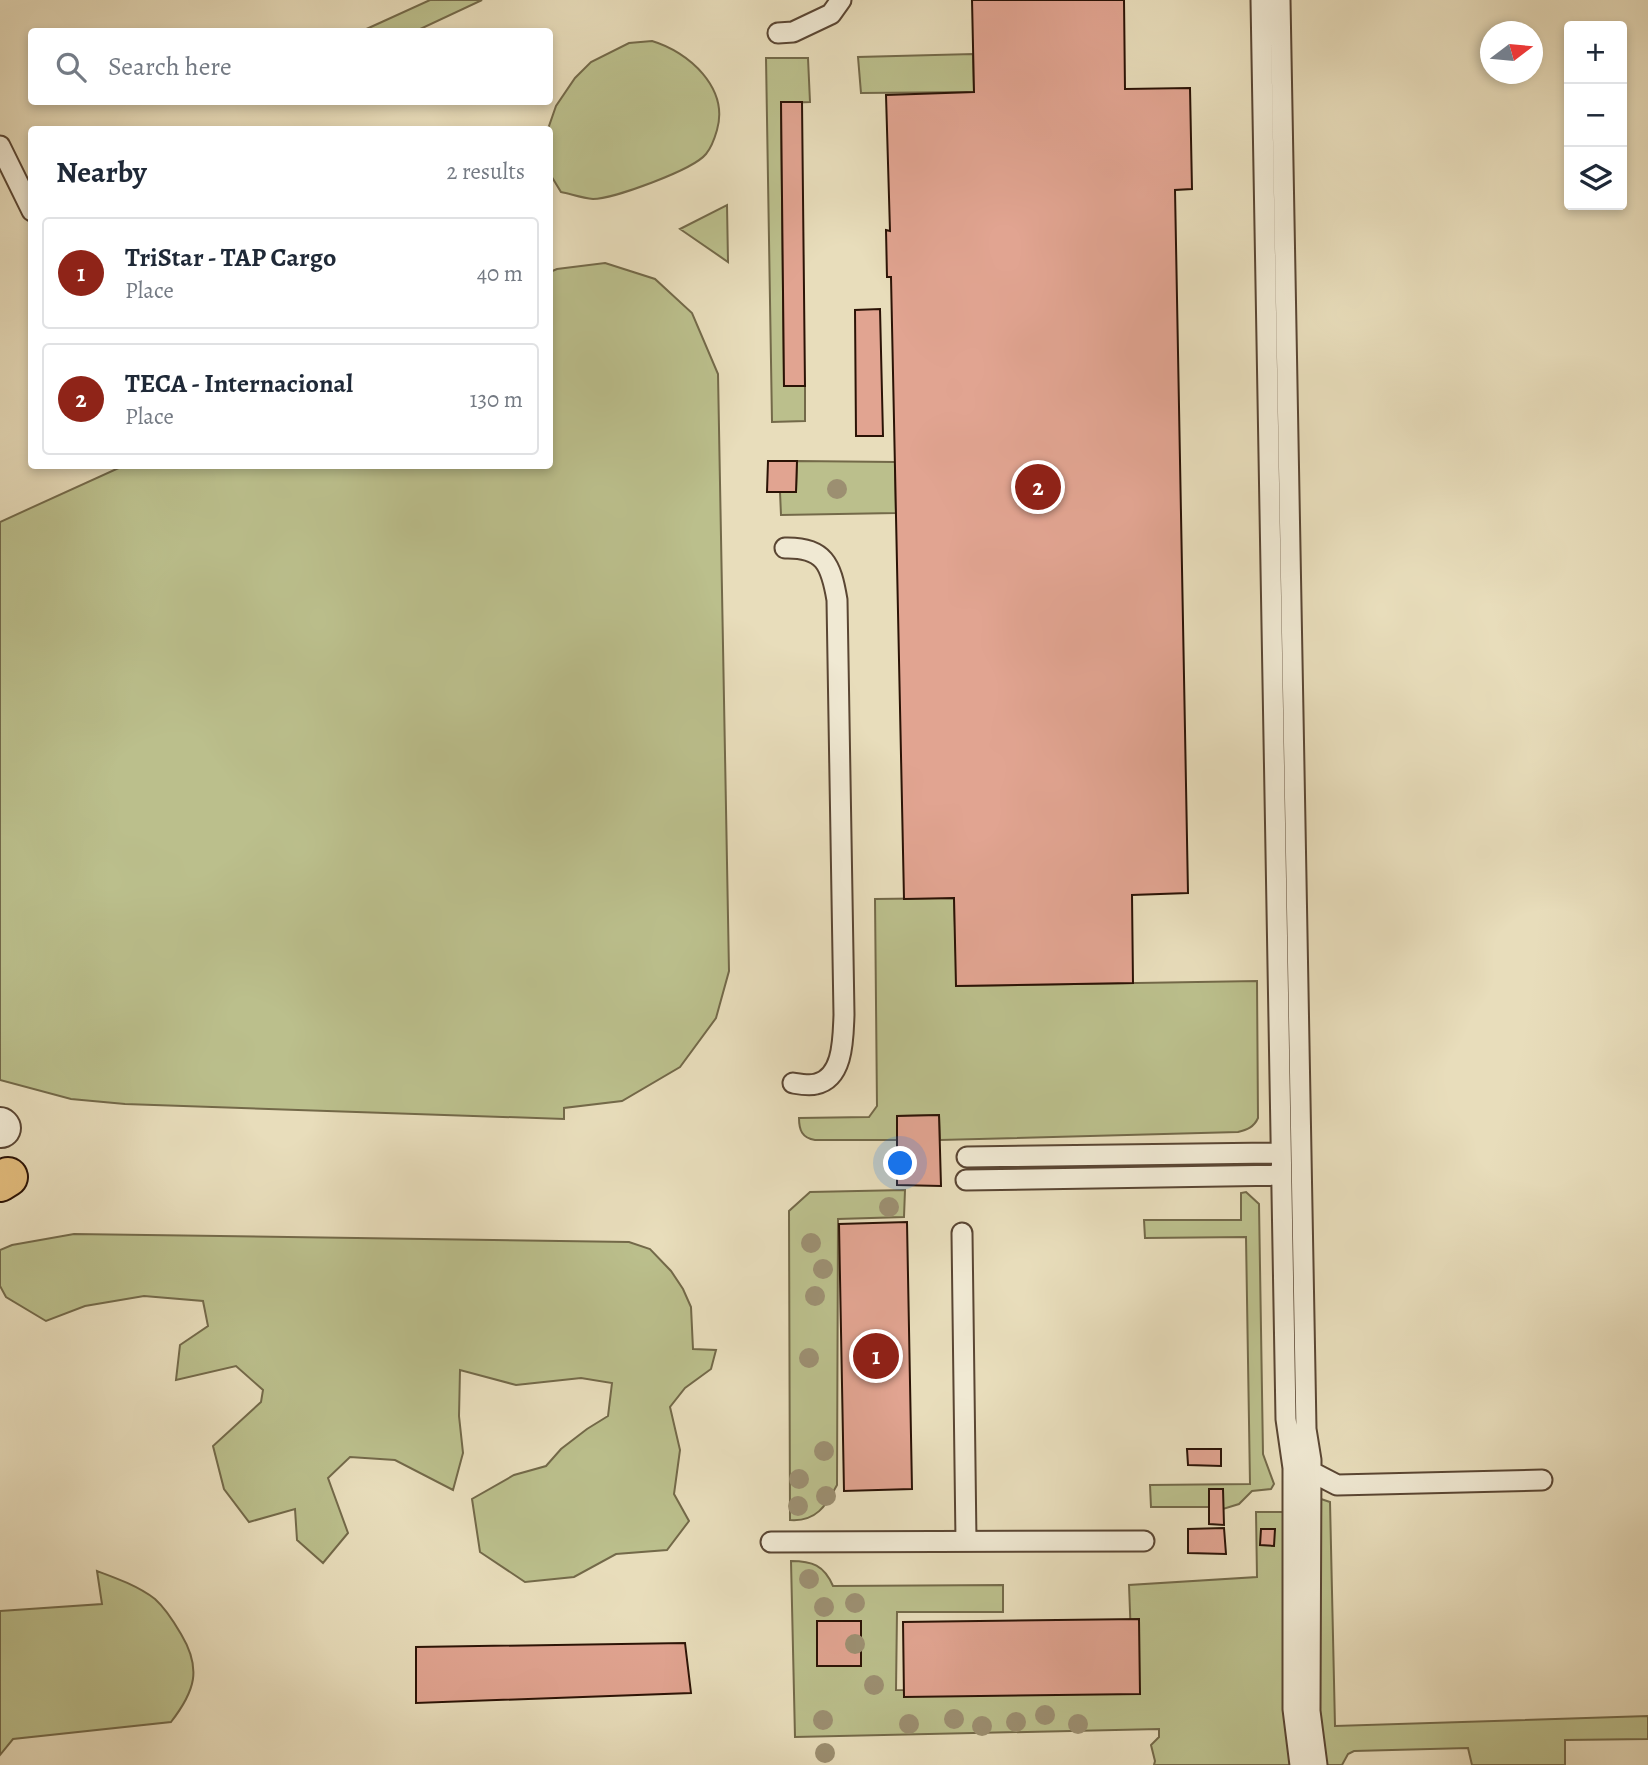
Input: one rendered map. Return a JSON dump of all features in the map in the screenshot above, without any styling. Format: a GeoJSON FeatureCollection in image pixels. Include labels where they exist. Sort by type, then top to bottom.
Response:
{"type":"FeatureCollection","features":[{"type":"Feature","properties":{"kind":"lane"},"geometry":{"type":"LineString","coordinates":[[778,33],[793,32],[831,14],[841,0]]}},
{"type":"Feature","properties":{"kind":"lane"},"geometry":{"type":"LineString","coordinates":[[1261,0],[1286,1419],[1293,1468],[1293,1709],[1300,1765]]}},
{"type":"Feature","properties":{"kind":"lane"},"geometry":{"type":"LineString","coordinates":[[1280,0],[1306,1429],[1310,1471],[1310,1711],[1317,1765]]}},
{"type":"Feature","properties":{"kind":"lane"},"geometry":{"type":"LineString","coordinates":[[0,146],[28,203]]}},
{"type":"Feature","properties":{"kind":"lane"},"geometry":{"type":"LineString","coordinates":[[785,548],[806,548],[821,558],[833,578],[837,600],[844,1002],[842,1052],[830,1076],[816,1084],[793,1083]]}},
{"type":"Feature","properties":{"kind":"lane"},"geometry":{"type":"LineString","coordinates":[[967,1157],[1281,1153]]}},
{"type":"Feature","properties":{"kind":"lane"},"geometry":{"type":"LineString","coordinates":[[966,1180],[1281,1175]]}},
{"type":"Feature","properties":{"kind":"lane"},"geometry":{"type":"LineString","coordinates":[[962,1233],[966,1541]]}},
{"type":"Feature","properties":{"kind":"lane"},"geometry":{"type":"LineString","coordinates":[[1310,1471],[1337,1485],[1542,1480]]}},
{"type":"Feature","properties":{"kind":"lane"},"geometry":{"type":"LineString","coordinates":[[771,1542],[1144,1541]]}},
{"type":"Feature","properties":{"kind":"green space"},"geometry":{"type":"Polygon","coordinates":[[[430,0],[482,0],[422,28],[369,28],[430,0]]]}},
{"type":"Feature","properties":{"kind":"green space"},"geometry":{"type":"Polygon","coordinates":[[[652,41],[666,46],[692,63],[703,74],[717,100],[719,115],[710,149],[686,168],[617,194],[593,199],[561,192],[553,179],[553,126],[549,126],[556,106],[575,78],[591,62],[629,43],[652,41]]]}},
{"type":"Feature","properties":{"kind":"green space"},"geometry":{"type":"Polygon","coordinates":[[[973,54],[974,92],[861,93],[858,57],[973,54]]]}},
{"type":"Feature","properties":{"kind":"green space"},"geometry":{"type":"Polygon","coordinates":[[[766,58],[808,58],[810,102],[781,103],[784,386],[805,386],[805,421],[772,422],[766,58]]]}},
{"type":"Feature","properties":{"kind":"green space"},"geometry":{"type":"Polygon","coordinates":[[[727,205],[728,262],[680,229],[727,205]]]}},
{"type":"Feature","properties":{"kind":"green space"},"geometry":{"type":"Polygon","coordinates":[[[605,263],[655,279],[692,313],[718,374],[729,971],[716,1018],[680,1067],[622,1101],[564,1108],[564,1119],[125,1104],[71,1099],[0,1080],[0,522],[116,469],[553,469],[553,271],[605,263]]]}},
{"type":"Feature","properties":{"kind":"green space"},"geometry":{"type":"Polygon","coordinates":[[[797,461],[895,462],[896,513],[781,515],[780,492],[796,492],[797,461]]]}},
{"type":"Feature","properties":{"kind":"green space"},"geometry":{"type":"Polygon","coordinates":[[[954,898],[957,986],[1257,981],[1258,1118],[1254,1124],[1238,1132],[940,1140],[939,1115],[897,1116],[897,1140],[815,1140],[804,1135],[799,1118],[869,1117],[877,1106],[875,899],[954,898]]]}},
{"type":"Feature","properties":{"kind":"green space"},"geometry":{"type":"Polygon","coordinates":[[[905,1190],[904,1217],[838,1219],[837,1485],[819,1511],[807,1518],[790,1520],[789,1211],[810,1192],[905,1190]]]}},
{"type":"Feature","properties":{"kind":"green space"},"geometry":{"type":"Polygon","coordinates":[[[1246,1192],[1259,1204],[1263,1454],[1274,1484],[1271,1489],[1252,1491],[1239,1504],[1223,1509],[1222,1489],[1209,1489],[1210,1507],[1151,1507],[1150,1485],[1250,1484],[1246,1237],[1145,1238],[1144,1220],[1241,1220],[1241,1193],[1246,1192]]]}},
{"type":"Feature","properties":{"kind":"green space"},"geometry":{"type":"Polygon","coordinates":[[[74,1234],[629,1242],[650,1249],[671,1271],[691,1307],[693,1349],[716,1350],[711,1369],[685,1388],[670,1407],[680,1450],[674,1494],[689,1521],[667,1550],[616,1554],[574,1577],[525,1582],[480,1552],[472,1499],[514,1475],[546,1466],[561,1449],[608,1416],[612,1383],[581,1378],[516,1385],[460,1370],[459,1416],[463,1453],[453,1490],[395,1460],[350,1457],[328,1478],[348,1533],[323,1563],[297,1540],[295,1509],[249,1522],[224,1489],[213,1446],[261,1402],[263,1390],[236,1366],[176,1380],[180,1345],[208,1326],[203,1301],[144,1296],[85,1306],[46,1321],[6,1297],[0,1286],[0,1250],[12,1245],[74,1234]]]}},
{"type":"Feature","properties":{"kind":"green space"},"geometry":{"type":"Polygon","coordinates":[[[1318,1498],[1330,1502],[1335,1726],[1648,1716],[1648,1739],[1565,1740],[1565,1765],[1472,1765],[1468,1748],[1354,1751],[1348,1754],[1342,1765],[1325,1765],[1316,1671],[1318,1498]]]}},
{"type":"Feature","properties":{"kind":"green space"},"geometry":{"type":"Polygon","coordinates":[[[1256,1512],[1286,1512],[1293,1765],[1154,1765],[1151,1745],[1159,1737],[1159,1729],[795,1737],[791,1561],[816,1566],[826,1573],[833,1586],[1003,1585],[1003,1612],[897,1612],[896,1690],[1133,1691],[1129,1585],[1257,1577],[1256,1512]]]}},
{"type":"Feature","properties":{"kind":"green space"},"geometry":{"type":"Polygon","coordinates":[[[97,1571],[148,1594],[172,1620],[192,1658],[193,1680],[186,1700],[171,1722],[13,1739],[0,1755],[0,1611],[102,1604],[97,1571]]]}},
{"type":"Feature","properties":{"kind":"building"},"geometry":{"type":"Polygon","coordinates":[[[972,0],[1124,0],[1125,89],[1190,88],[1192,189],[1175,190],[1188,893],[1132,895],[1133,983],[956,986],[954,898],[904,899],[891,277],[887,277],[886,230],[890,231],[886,95],[974,92],[972,0]]]}},
{"type":"Feature","properties":{"kind":"building"},"geometry":{"type":"Polygon","coordinates":[[[781,102],[802,102],[805,386],[784,386],[781,102]]]}},
{"type":"Feature","properties":{"kind":"building"},"geometry":{"type":"Polygon","coordinates":[[[880,309],[883,436],[856,436],[855,310],[880,309]]]}},
{"type":"Feature","properties":{"kind":"building"},"geometry":{"type":"Polygon","coordinates":[[[768,461],[797,461],[796,492],[767,492],[768,461]]]}},
{"type":"Feature","properties":{"kind":"building"},"geometry":{"type":"Polygon","coordinates":[[[939,1115],[941,1186],[897,1185],[897,1116],[939,1115]]]}},
{"type":"Feature","properties":{"kind":"building"},"geometry":{"type":"Polygon","coordinates":[[[907,1222],[912,1489],[844,1491],[839,1224],[907,1222]]]}},
{"type":"Feature","properties":{"kind":"building"},"geometry":{"type":"Polygon","coordinates":[[[1187,1449],[1221,1449],[1221,1466],[1188,1465],[1187,1449]]]}},
{"type":"Feature","properties":{"kind":"building"},"geometry":{"type":"Polygon","coordinates":[[[1209,1489],[1223,1489],[1224,1525],[1209,1524],[1209,1489]]]}},
{"type":"Feature","properties":{"kind":"building"},"geometry":{"type":"Polygon","coordinates":[[[1224,1528],[1226,1554],[1188,1553],[1188,1529],[1224,1528]]]}},
{"type":"Feature","properties":{"kind":"building"},"geometry":{"type":"Polygon","coordinates":[[[1261,1529],[1275,1529],[1274,1546],[1260,1545],[1261,1529]]]}},
{"type":"Feature","properties":{"kind":"building"},"geometry":{"type":"Polygon","coordinates":[[[1139,1619],[1140,1694],[904,1697],[903,1622],[1139,1619]]]}},
{"type":"Feature","properties":{"kind":"building"},"geometry":{"type":"Polygon","coordinates":[[[817,1621],[861,1621],[861,1666],[817,1666],[817,1621]]]}},
{"type":"Feature","properties":{"kind":"building"},"geometry":{"type":"Polygon","coordinates":[[[685,1643],[691,1693],[416,1703],[416,1647],[685,1643]]]}},
{"type":"Feature","properties":{"kind":"place","name":"TECA - Internacional"},"geometry":{"type":"Point","coordinates":[1038,487]}},
{"type":"Feature","properties":{"kind":"place","name":"TriStar - TAP Cargo"},"geometry":{"type":"Point","coordinates":[876,1356]}}]}
